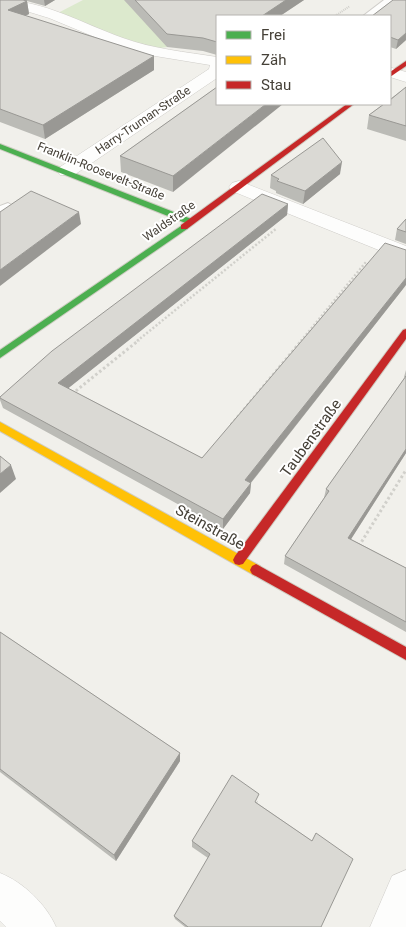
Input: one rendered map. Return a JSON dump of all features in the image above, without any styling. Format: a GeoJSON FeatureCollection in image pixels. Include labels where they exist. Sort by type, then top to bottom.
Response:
{"type":"FeatureCollection","features":[{"type":"Feature","properties":{"kind":"street"},"geometry":{"type":"LineString","coordinates":[[4,0],[54,15],[119,42],[149,50],[216,62]]}},
{"type":"Feature","properties":{"kind":"street"},"geometry":{"type":"LineString","coordinates":[[396,75],[406,63]]}},
{"type":"Feature","properties":{"kind":"street","name":"Harry-Truman-Straße"},"geometry":{"type":"LineString","coordinates":[[67,171],[216,72]]}},
{"type":"Feature","properties":{"kind":"street","name":"Waldstraße"},"geometry":{"type":"LineString","coordinates":[[0,356],[192,222],[349,105]]}},
{"type":"Feature","properties":{"kind":"street","name":"Franklin-Roosevelt-Straße"},"geometry":{"type":"LineString","coordinates":[[0,146],[192,222]]}},
{"type":"Feature","properties":{"kind":"street"},"geometry":{"type":"LineString","coordinates":[[239,187],[297,212],[406,254]]}},
{"type":"Feature","properties":{"kind":"street","name":"Taubenstraße"},"geometry":{"type":"LineString","coordinates":[[239,560],[405,335]]}},
{"type":"Feature","properties":{"kind":"street","name":"Steinstraße"},"geometry":{"type":"LineString","coordinates":[[0,426],[406,654]]}},
{"type":"Feature","properties":{"kind":"street"},"geometry":{"type":"LineString","coordinates":[[391,927],[406,890]]}},
{"type":"Feature","properties":{"kind":"street"},"geometry":{"type":"LineString","coordinates":[[0,893],[35,927]]}},
{"type":"Feature","properties":{"kind":"lane"},"geometry":{"type":"LineString","coordinates":[[368,15],[389,0]]}},
{"type":"Feature","properties":{"kind":"path"},"geometry":{"type":"LineString","coordinates":[[336,15],[351,5]]}},
{"type":"Feature","properties":{"kind":"path"},"geometry":{"type":"LineString","coordinates":[[79,400],[70,395],[297,212]]}},
{"type":"Feature","properties":{"kind":"path"},"geometry":{"type":"LineString","coordinates":[[225,432],[381,244]]}},
{"type":"Feature","properties":{"kind":"path"},"geometry":{"type":"LineString","coordinates":[[366,552],[357,548],[406,470]]}},
{"type":"Feature","properties":{"kind":"green space"},"geometry":{"type":"Polygon","coordinates":[[[83,0],[152,0],[167,47],[149,50],[54,15],[83,0]]]}},
{"type":"Feature","properties":{"kind":"building"},"geometry":{"type":"Polygon","coordinates":[[[0,0],[27,1],[8,10],[154,56],[43,125],[0,109],[0,0]]]}},
{"type":"Feature","properties":{"kind":"building"},"geometry":{"type":"Polygon","coordinates":[[[135,0],[286,0],[264,15],[216,15],[216,42],[203,38],[167,34],[135,0]]]}},
{"type":"Feature","properties":{"kind":"building"},"geometry":{"type":"Polygon","coordinates":[[[393,0],[406,0],[406,33],[398,40],[391,37],[391,15],[373,15],[393,0]]]}},
{"type":"Feature","properties":{"kind":"building"},"geometry":{"type":"Polygon","coordinates":[[[406,87],[406,126],[369,115],[383,105],[391,105],[391,99],[406,87]]]}},
{"type":"Feature","properties":{"kind":"building"},"geometry":{"type":"Polygon","coordinates":[[[216,88],[216,105],[265,105],[173,176],[120,156],[216,88]]]}},
{"type":"Feature","properties":{"kind":"building"},"geometry":{"type":"Polygon","coordinates":[[[323,138],[342,162],[305,191],[277,181],[279,179],[271,175],[323,138]]]}},
{"type":"Feature","properties":{"kind":"building"},"geometry":{"type":"Polygon","coordinates":[[[31,191],[79,212],[0,270],[0,212],[31,191]]]}},
{"type":"Feature","properties":{"kind":"building"},"geometry":{"type":"Polygon","coordinates":[[[262,194],[288,204],[58,383],[202,458],[385,243],[406,250],[406,278],[245,480],[251,483],[223,519],[0,398],[52,351],[262,194]]]}},
{"type":"Feature","properties":{"kind":"building"},"geometry":{"type":"Polygon","coordinates":[[[406,219],[406,232],[397,229],[406,219]]]}},
{"type":"Feature","properties":{"kind":"building"},"geometry":{"type":"Polygon","coordinates":[[[406,376],[406,449],[348,538],[406,568],[406,622],[285,556],[329,491],[326,489],[406,376]]]}},
{"type":"Feature","properties":{"kind":"building"},"geometry":{"type":"Polygon","coordinates":[[[0,456],[11,465],[0,474],[0,456]]]}},
{"type":"Feature","properties":{"kind":"building"},"geometry":{"type":"Polygon","coordinates":[[[0,632],[180,753],[114,855],[0,769],[0,632]]]}},
{"type":"Feature","properties":{"kind":"building"},"geometry":{"type":"Polygon","coordinates":[[[232,775],[259,794],[255,802],[312,841],[316,833],[353,859],[321,927],[188,927],[174,916],[210,854],[192,841],[232,775]]]}},
{"type":"Feature","properties":{"kind":"traffic: fast"},"geometry":{"type":"LineString","coordinates":[[0,146],[191,222]]}},
{"type":"Feature","properties":{"kind":"traffic: fast"},"geometry":{"type":"LineString","coordinates":[[0,355],[184,227]]}},
{"type":"Feature","properties":{"kind":"traffic: slow"},"geometry":{"type":"LineString","coordinates":[[0,426],[256,570]]}},
{"type":"Feature","properties":{"kind":"traffic: jam"},"geometry":{"type":"LineString","coordinates":[[391,74],[406,63]]}},
{"type":"Feature","properties":{"kind":"traffic: jam"},"geometry":{"type":"LineString","coordinates":[[184,227],[350,105]]}},
{"type":"Feature","properties":{"kind":"traffic: jam"},"geometry":{"type":"LineString","coordinates":[[239,560],[406,332]]}},
{"type":"Feature","properties":{"kind":"traffic: jam"},"geometry":{"type":"LineString","coordinates":[[256,570],[406,654]]}}]}
